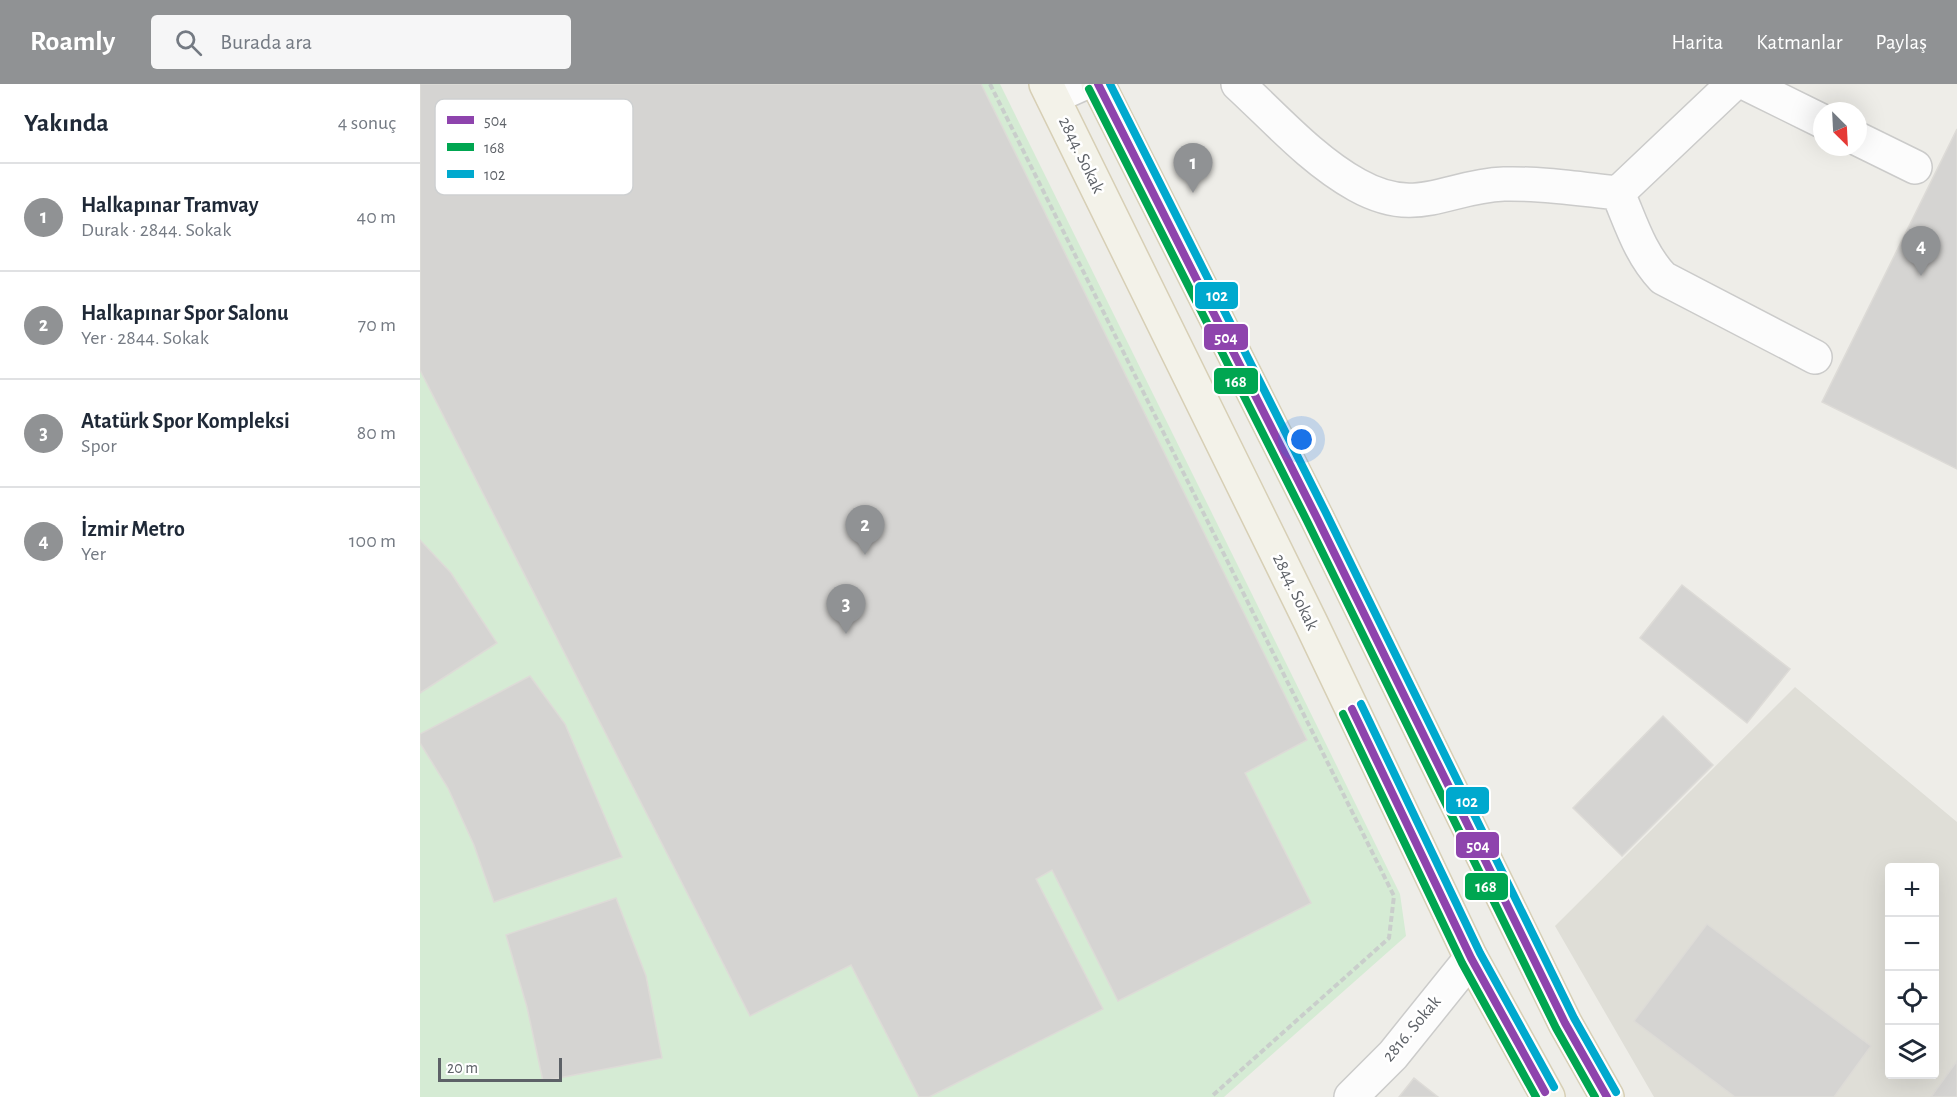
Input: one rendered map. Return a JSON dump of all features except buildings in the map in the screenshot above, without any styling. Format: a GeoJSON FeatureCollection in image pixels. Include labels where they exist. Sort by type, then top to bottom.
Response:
{"type":"FeatureCollection","features":[{"type":"Feature","properties":{"kind":"main road"},"geometry":{"type":"LineString","coordinates":[[1098,84],[1316,516],[1565,1023],[1607,1097]]}},
{"type":"Feature","properties":{"kind":"main road","name":"2844. Sokak"},"geometry":{"type":"LineString","coordinates":[[1060,88],[1471,958],[1548,1097]]}},
{"type":"Feature","properties":{"kind":"street"},"geometry":{"type":"LineString","coordinates":[[1238,84],[1332,168],[1358,186],[1395,199],[1424,200],[1501,184],[1536,184],[1618,193],[1733,84]]}},
{"type":"Feature","properties":{"kind":"street"},"geometry":{"type":"LineString","coordinates":[[1747,84],[1813,117]]}},
{"type":"Feature","properties":{"kind":"street"},"geometry":{"type":"LineString","coordinates":[[1867,143],[1915,167]]}},
{"type":"Feature","properties":{"kind":"street"},"geometry":{"type":"LineString","coordinates":[[1618,193],[1640,246],[1650,264],[1663,278],[1815,357]]}},
{"type":"Feature","properties":{"kind":"street","name":"2816. Sokak"},"geometry":{"type":"LineString","coordinates":[[1351,1097],[1393,1055],[1471,958]]}},
{"type":"Feature","properties":{"kind":"path"},"geometry":{"type":"LineString","coordinates":[[990,84],[1394,896],[1389,938],[1211,1097]]}},
{"type":"Feature","properties":{"kind":"shaded area"},"geometry":{"type":"Polygon","coordinates":[[[1795,687],[1957,822],[1957,1097],[1654,1097],[1555,926],[1795,687]]]}},
{"type":"Feature","properties":{"kind":"green space"},"geometry":{"type":"Polygon","coordinates":[[[420,84],[1000,84],[1400,894],[1406,936],[1224,1097],[420,1097],[420,84]]]}},
{"type":"Feature","properties":{"kind":"transit line","name":"504"},"geometry":{"type":"LineString","coordinates":[[1098,84],[1316,516],[1565,1023],[1607,1097]]}},
{"type":"Feature","properties":{"kind":"transit line","name":"102"},"geometry":{"type":"LineString","coordinates":[[1110,84],[1325,511],[1574,1018],[1616,1092]]}},
{"type":"Feature","properties":{"kind":"transit line","name":"168"},"geometry":{"type":"LineString","coordinates":[[1089,89],[1307,521],[1556,1028],[1595,1097]]}},
{"type":"Feature","properties":{"kind":"transit line","name":"102"},"geometry":{"type":"LineString","coordinates":[[1361,704],[1480,953],[1554,1087]]}},
{"type":"Feature","properties":{"kind":"transit line","name":"504"},"geometry":{"type":"LineString","coordinates":[[1352,709],[1471,958],[1545,1092]]}},
{"type":"Feature","properties":{"kind":"transit line","name":"168"},"geometry":{"type":"LineString","coordinates":[[1343,714],[1462,963],[1536,1097]]}},
{"type":"Feature","properties":{"kind":"place","name":"Halkapınar Tramvay"},"geometry":{"type":"Point","coordinates":[1193,193]}},
{"type":"Feature","properties":{"kind":"place","name":"İzmir Metro"},"geometry":{"type":"Point","coordinates":[1921,276]}},
{"type":"Feature","properties":{"kind":"place","name":"Halkapınar Spor Salonu"},"geometry":{"type":"Point","coordinates":[865,555]}},
{"type":"Feature","properties":{"kind":"place","name":"Atatürk Spor Kompleksi"},"geometry":{"type":"Point","coordinates":[846,634]}}]}
